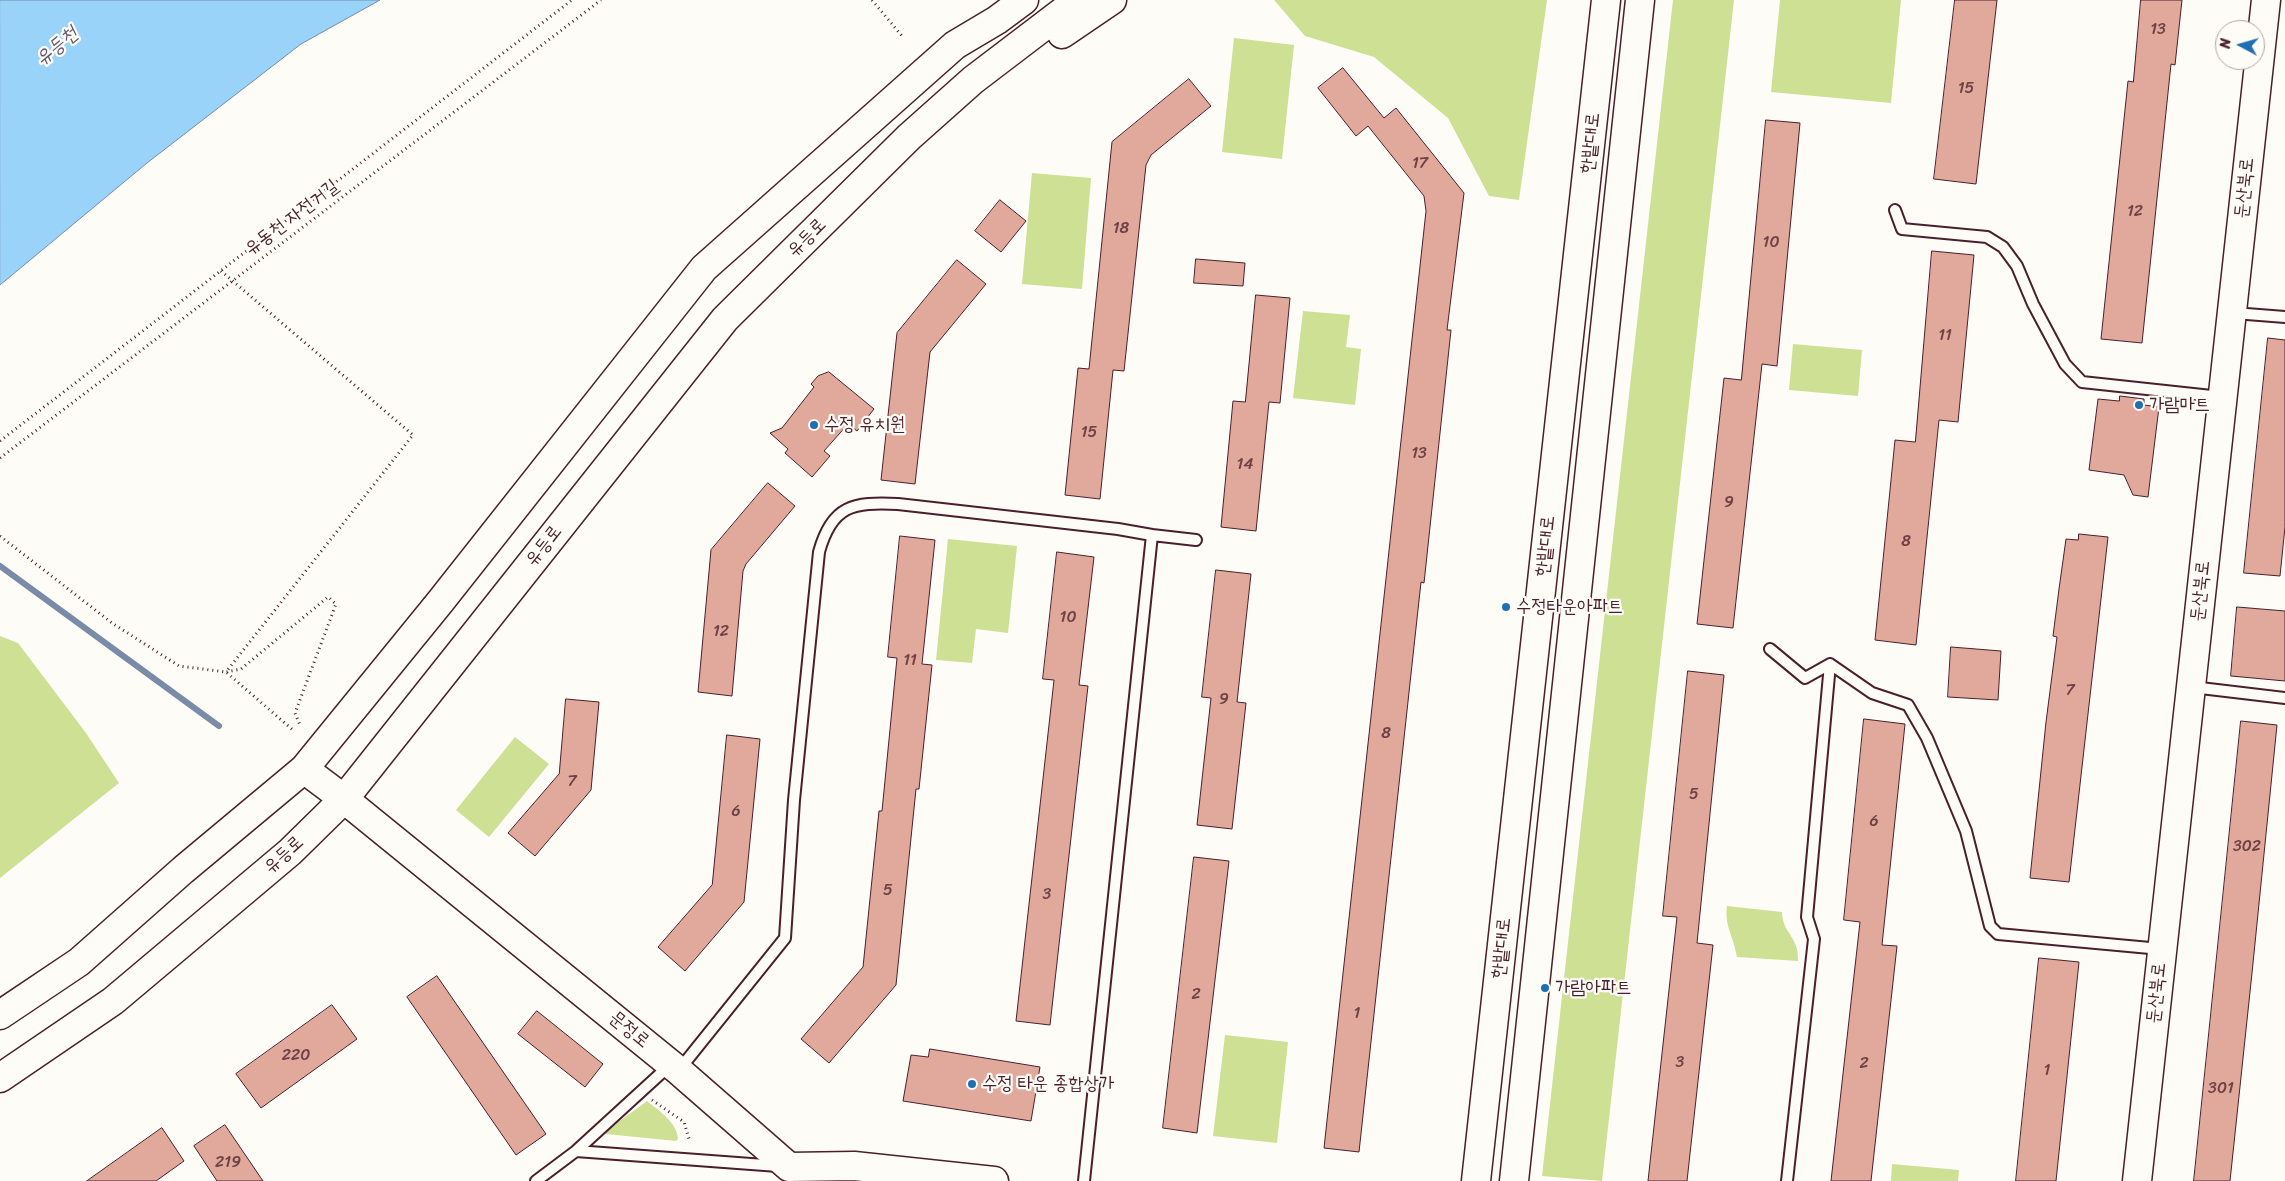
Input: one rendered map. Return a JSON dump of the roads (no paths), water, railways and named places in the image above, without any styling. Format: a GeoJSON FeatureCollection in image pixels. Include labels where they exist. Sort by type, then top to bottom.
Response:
{"type":"FeatureCollection","features":[{"type":"Feature","properties":{"kind":"main road"},"geometry":{"type":"LineString","coordinates":[[0,1015],[79,962],[183,870],[304,769],[440,602],[704,268],[954,45],[979,12],[993,0]]}},
{"type":"Feature","properties":{"kind":"main road"},"geometry":{"type":"LineString","coordinates":[[954,45],[997,20],[1024,0]]}},
{"type":"Feature","properties":{"kind":"main road","name":"유등로"},"geometry":{"type":"LineString","coordinates":[[0,1078],[113,1001],[290,852],[344,799],[725,319],[909,137],[973,80],[1078,0]]}},
{"type":"Feature","properties":{"kind":"main road"},"geometry":{"type":"LineString","coordinates":[[973,80],[1015,68],[1112,0]]}},
{"type":"Feature","properties":{"kind":"main road","name":"한밭대로"},"geometry":{"type":"LineString","coordinates":[[1514,1181],[1640,0]]}},
{"type":"Feature","properties":{"kind":"main road","name":"둔산북로"},"geometry":{"type":"LineString","coordinates":[[2137,1181],[2266,0]]}},
{"type":"Feature","properties":{"kind":"main road","name":"한밭대로"},"geometry":{"type":"LineString","coordinates":[[1476,1181],[1606,4]]}},
{"type":"Feature","properties":{"kind":"main road","name":"문정로"},"geometry":{"type":"LineString","coordinates":[[304,769],[344,799],[675,1068],[788,1174]]}},
{"type":"Feature","properties":{"kind":"main road"},"geometry":{"type":"LineString","coordinates":[[788,1174],[854,1166],[994,1181]]}},
{"type":"Feature","properties":{"kind":"lane"},"geometry":{"type":"LineString","coordinates":[[1896,210],[1902,229],[1987,237],[2003,247],[2018,266],[2033,304],[2065,364],[2082,382],[2222,397]]}},
{"type":"Feature","properties":{"kind":"lane"},"geometry":{"type":"LineString","coordinates":[[2232,312],[2285,317]]}},
{"type":"Feature","properties":{"kind":"lane"},"geometry":{"type":"LineString","coordinates":[[536,1181],[576,1151],[675,1068],[785,938],[794,800],[819,552],[824,532],[832,520],[843,510],[856,506],[876,503],[898,504],[1118,529],[1196,540]]}},
{"type":"Feature","properties":{"kind":"lane"},"geometry":{"type":"LineString","coordinates":[[1084,1181],[1152,535]]}},
{"type":"Feature","properties":{"kind":"lane"},"geometry":{"type":"LineString","coordinates":[[1770,648],[1805,678],[1830,664]]}},
{"type":"Feature","properties":{"kind":"lane"},"geometry":{"type":"LineString","coordinates":[[1830,664],[1872,693],[1908,705],[1927,738],[1966,831],[1990,926],[1998,934],[2162,949]]}},
{"type":"Feature","properties":{"kind":"lane"},"geometry":{"type":"LineString","coordinates":[[1787,1181],[1814,939],[1807,917],[1830,664]]}},
{"type":"Feature","properties":{"kind":"lane"},"geometry":{"type":"LineString","coordinates":[[2191,687],[2285,698]]}},
{"type":"Feature","properties":{"kind":"lane"},"geometry":{"type":"LineString","coordinates":[[576,1151],[788,1174]]}},
{"type":"Feature","properties":{"kind":"water","name":"유등천"},"geometry":{"type":"Polygon","coordinates":[[[0,0],[380,0],[301,44],[147,163],[0,285],[0,0]]]}},
{"type":"Feature","properties":{"kind":"waterway"},"geometry":{"type":"LineString","coordinates":[[0,566],[219,726]]}},
{"type":"Feature","properties":{"kind":"place","name":"가람마트"},"geometry":{"type":"Point","coordinates":[2139,405]}},
{"type":"Feature","properties":{"kind":"place","name":"수정 유치원"},"geometry":{"type":"Point","coordinates":[814,425]}},
{"type":"Feature","properties":{"kind":"place","name":"수정타운아파트"},"geometry":{"type":"Point","coordinates":[1506,607]}},
{"type":"Feature","properties":{"kind":"place","name":"가람아파트"},"geometry":{"type":"Point","coordinates":[1545,988]}},
{"type":"Feature","properties":{"kind":"place","name":"수정 타운 종합상가"},"geometry":{"type":"Point","coordinates":[972,1084]}}]}
